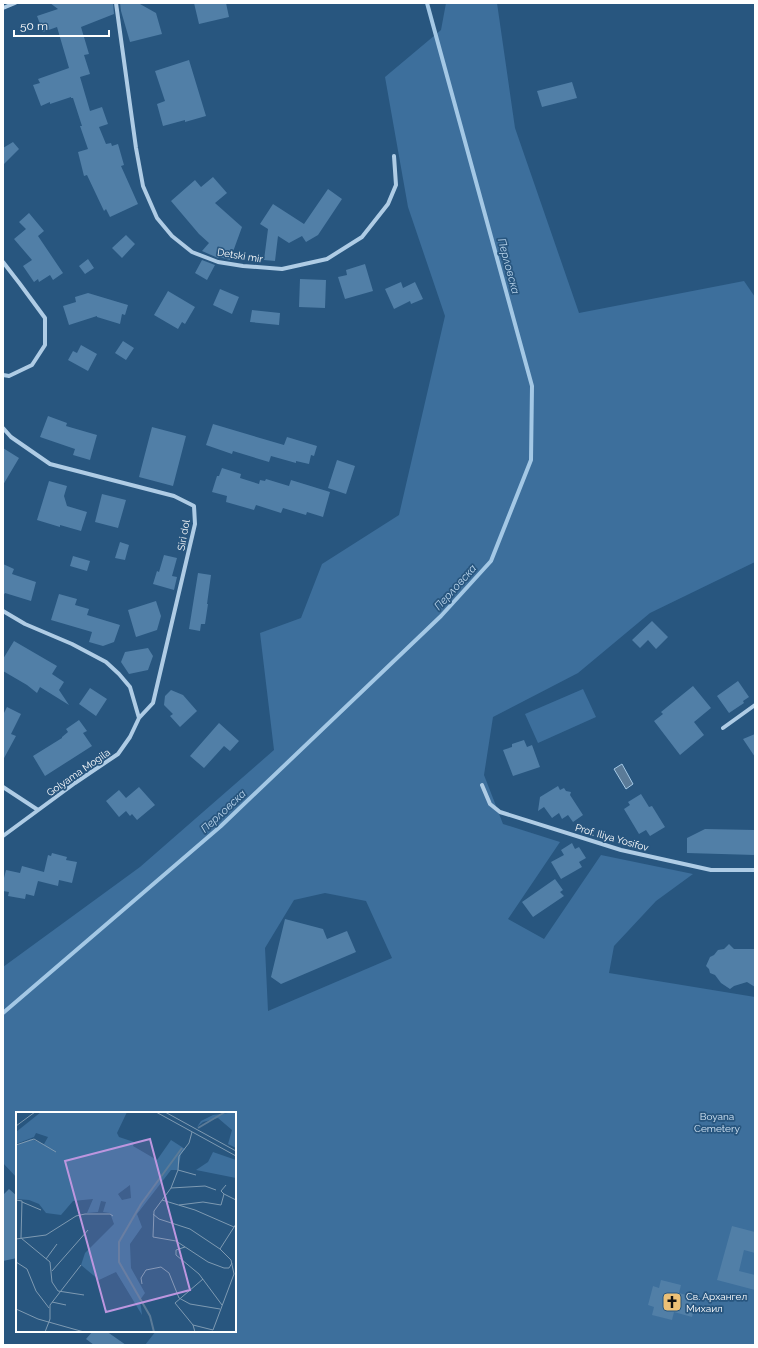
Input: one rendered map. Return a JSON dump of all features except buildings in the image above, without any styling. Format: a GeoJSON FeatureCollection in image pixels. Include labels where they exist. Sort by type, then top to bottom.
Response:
{"type":"FeatureCollection","features":[{"type":"Feature","properties":{"kind":"street"},"geometry":{"type":"LineString","coordinates":[[3,8],[15,3]]}},
{"type":"Feature","properties":{"kind":"street","name":"Detski mir"},"geometry":{"type":"LineString","coordinates":[[116,3],[135,141],[143,186],[157,218],[172,236],[192,252],[218,262],[243,266],[282,269],[328,259],[362,237],[388,204],[396,185],[394,156]]}},
{"type":"Feature","properties":{"kind":"street"},"geometry":{"type":"LineString","coordinates":[[3,262],[45,318],[45,346],[32,365],[9,376],[3,375]]}},
{"type":"Feature","properties":{"kind":"street","name":"Siri dol"},"geometry":{"type":"LineString","coordinates":[[3,428],[11,437],[50,464],[174,496],[194,506],[195,524],[153,703],[139,718]]}},
{"type":"Feature","properties":{"kind":"street"},"geometry":{"type":"LineString","coordinates":[[3,611],[25,624],[72,644],[106,662],[130,687],[139,718]]}},
{"type":"Feature","properties":{"kind":"street"},"geometry":{"type":"LineString","coordinates":[[723,728],[755,705]]}},
{"type":"Feature","properties":{"kind":"street","name":"Golyama Mogila"},"geometry":{"type":"LineString","coordinates":[[3,836],[75,783],[118,754],[130,737],[139,718]]}},
{"type":"Feature","properties":{"kind":"street","name":"Prof. Iliya Yosifov"},"geometry":{"type":"LineString","coordinates":[[482,785],[490,804],[500,812],[613,847],[711,870],[755,870]]}},
{"type":"Feature","properties":{"kind":"street"},"geometry":{"type":"LineString","coordinates":[[3,787],[38,810]]}},
{"type":"Feature","properties":{"kind":"green space","name":"Boyana Cemetery"},"geometry":{"type":"Polygon","coordinates":[[[446,3],[497,3],[515,128],[579,313],[744,281],[755,297],[755,562],[650,613],[578,673],[493,717],[484,775],[503,824],[560,842],[508,919],[544,939],[601,855],[693,874],[656,901],[614,946],[609,973],[755,997],[755,1345],[145,1345],[155,1332],[236,1332],[236,1112],[16,1112],[16,1177],[3,1163],[3,967],[140,867],[274,750],[260,633],[301,618],[322,564],[399,515],[445,316],[408,207],[385,77],[441,30],[446,3]],[[325,893],[294,900],[265,948],[268,1011],[392,958],[366,901],[325,893]]]}},
{"type":"Feature","properties":{"kind":"green space"},"geometry":{"type":"Polygon","coordinates":[[[583,689],[596,717],[538,743],[525,714],[583,689]]]}},
{"type":"Feature","properties":{"kind":"shaded area"},"geometry":{"type":"Polygon","coordinates":[[[622,764],[633,784],[626,789],[614,769],[622,764]]]}},
{"type":"Feature","properties":{"kind":"waterway","name":"Перловска"},"geometry":{"type":"LineString","coordinates":[[3,1013],[221,826],[441,616],[491,561],[531,460],[532,386],[427,3]]}},
{"type":"Feature","properties":{"kind":"place","name":"Св. Архангел Михаил"},"geometry":{"type":"Point","coordinates":[672,1302]}}]}
